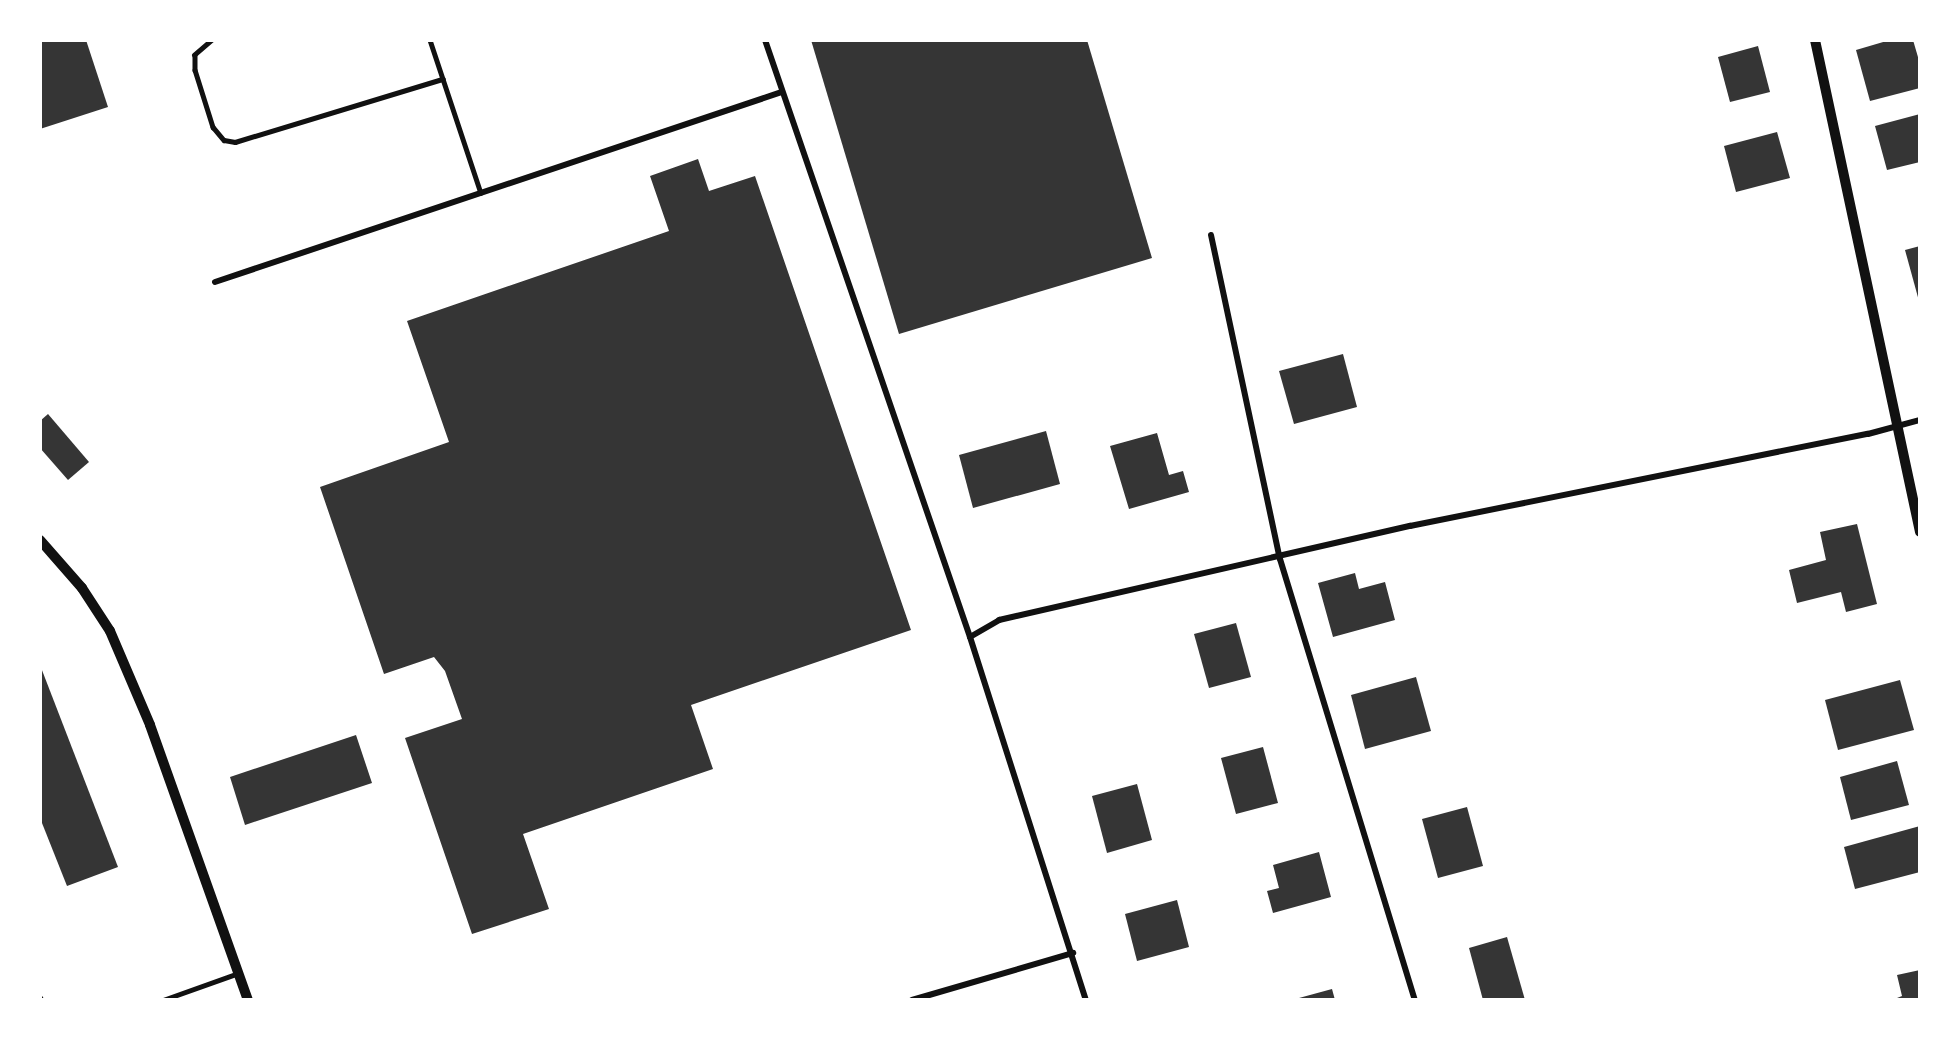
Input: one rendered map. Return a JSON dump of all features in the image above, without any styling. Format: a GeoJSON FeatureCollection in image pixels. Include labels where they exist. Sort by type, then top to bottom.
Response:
{"type":"FeatureCollection","features":[{"type":"Feature","properties":{"kind":"street"},"geometry":{"type":"LineString","coordinates":[[765,40],[970,637],[1074,953],[1086,999]]}},
{"type":"Feature","properties":{"kind":"street"},"geometry":{"type":"LineString","coordinates":[[1815,40],[1920,532]]}},
{"type":"Feature","properties":{"kind":"street"},"geometry":{"type":"LineString","coordinates":[[215,282],[782,92]]}},
{"type":"Feature","properties":{"kind":"street"},"geometry":{"type":"LineString","coordinates":[[1211,235],[1280,559],[1415,999]]}},
{"type":"Feature","properties":{"kind":"street"},"geometry":{"type":"LineString","coordinates":[[970,637],[999,621],[1280,559],[1410,526],[1868,434],[1897,424],[1920,420]]}},
{"type":"Feature","properties":{"kind":"street"},"geometry":{"type":"LineString","coordinates":[[40,540],[82,588],[110,632],[150,725],[249,999]]}},
{"type":"Feature","properties":{"kind":"street"},"geometry":{"type":"LineString","coordinates":[[912,999],[1074,953]]}},
{"type":"Feature","properties":{"kind":"lane"},"geometry":{"type":"LineString","coordinates":[[212,40],[195,55],[195,70],[213,127],[224,140],[235,142],[443,79]]}},
{"type":"Feature","properties":{"kind":"lane"},"geometry":{"type":"LineString","coordinates":[[430,40],[481,193]]}},
{"type":"Feature","properties":{"kind":"lane"},"geometry":{"type":"LineString","coordinates":[[163,999],[239,973]]}},
{"type":"Feature","properties":{"kind":"building"},"geometry":{"type":"Polygon","coordinates":[[[40,40],[86,40],[108,107],[40,129],[40,40]]]}},
{"type":"Feature","properties":{"kind":"building"},"geometry":{"type":"Polygon","coordinates":[[[811,40],[1087,40],[1152,258],[899,334],[811,40]]]}},
{"type":"Feature","properties":{"kind":"building"},"geometry":{"type":"Polygon","coordinates":[[[1890,40],[1913,40],[1920,64],[1920,88],[1870,101],[1856,50],[1890,40]]]}},
{"type":"Feature","properties":{"kind":"building"},"geometry":{"type":"Polygon","coordinates":[[[1758,46],[1770,92],[1730,102],[1718,57],[1758,46]]]}},
{"type":"Feature","properties":{"kind":"building"},"geometry":{"type":"Polygon","coordinates":[[[1920,114],[1920,162],[1887,170],[1875,126],[1920,114]]]}},
{"type":"Feature","properties":{"kind":"building"},"geometry":{"type":"Polygon","coordinates":[[[1777,132],[1790,178],[1736,192],[1724,146],[1777,132]]]}},
{"type":"Feature","properties":{"kind":"building"},"geometry":{"type":"Polygon","coordinates":[[[698,159],[709,191],[755,176],[911,630],[691,705],[713,769],[523,834],[549,909],[472,934],[405,738],[462,719],[445,671],[434,657],[384,674],[320,487],[449,442],[407,321],[669,231],[650,176],[698,159]]]}},
{"type":"Feature","properties":{"kind":"building"},"geometry":{"type":"Polygon","coordinates":[[[1920,246],[1920,301],[1919,301],[1905,250],[1920,246]]]}},
{"type":"Feature","properties":{"kind":"building"},"geometry":{"type":"Polygon","coordinates":[[[1343,354],[1357,407],[1294,424],[1279,371],[1343,354]]]}},
{"type":"Feature","properties":{"kind":"building"},"geometry":{"type":"Polygon","coordinates":[[[48,414],[89,462],[68,480],[40,448],[40,421],[48,414]]]}},
{"type":"Feature","properties":{"kind":"building"},"geometry":{"type":"Polygon","coordinates":[[[1046,431],[1060,484],[973,508],[959,455],[1046,431]]]}},
{"type":"Feature","properties":{"kind":"building"},"geometry":{"type":"Polygon","coordinates":[[[1157,433],[1169,475],[1183,471],[1189,492],[1129,509],[1110,446],[1157,433]]]}},
{"type":"Feature","properties":{"kind":"building"},"geometry":{"type":"Polygon","coordinates":[[[1857,524],[1877,604],[1846,612],[1841,592],[1797,603],[1789,570],[1826,560],[1820,532],[1857,524]]]}},
{"type":"Feature","properties":{"kind":"building"},"geometry":{"type":"Polygon","coordinates":[[[1355,573],[1359,589],[1385,582],[1395,620],[1333,637],[1318,583],[1355,573]]]}},
{"type":"Feature","properties":{"kind":"building"},"geometry":{"type":"Polygon","coordinates":[[[1236,623],[1251,677],[1209,688],[1194,634],[1236,623]]]}},
{"type":"Feature","properties":{"kind":"building"},"geometry":{"type":"Polygon","coordinates":[[[40,665],[118,867],[67,886],[40,818],[40,665]]]}},
{"type":"Feature","properties":{"kind":"building"},"geometry":{"type":"Polygon","coordinates":[[[1416,677],[1431,731],[1365,749],[1351,695],[1416,677]]]}},
{"type":"Feature","properties":{"kind":"building"},"geometry":{"type":"Polygon","coordinates":[[[1900,680],[1914,730],[1838,750],[1825,700],[1900,680]]]}},
{"type":"Feature","properties":{"kind":"building"},"geometry":{"type":"Polygon","coordinates":[[[356,735],[372,783],[245,825],[230,777],[356,735]]]}},
{"type":"Feature","properties":{"kind":"building"},"geometry":{"type":"Polygon","coordinates":[[[1263,747],[1278,803],[1236,814],[1221,758],[1263,747]]]}},
{"type":"Feature","properties":{"kind":"building"},"geometry":{"type":"Polygon","coordinates":[[[1897,761],[1909,805],[1851,820],[1840,777],[1897,761]]]}},
{"type":"Feature","properties":{"kind":"building"},"geometry":{"type":"Polygon","coordinates":[[[1137,784],[1152,840],[1107,853],[1092,796],[1137,784]]]}},
{"type":"Feature","properties":{"kind":"building"},"geometry":{"type":"Polygon","coordinates":[[[1467,807],[1483,866],[1438,878],[1422,819],[1467,807]]]}},
{"type":"Feature","properties":{"kind":"building"},"geometry":{"type":"Polygon","coordinates":[[[1920,826],[1920,872],[1855,889],[1844,847],[1920,826]]]}},
{"type":"Feature","properties":{"kind":"building"},"geometry":{"type":"Polygon","coordinates":[[[1319,852],[1331,897],[1273,913],[1267,891],[1279,888],[1273,865],[1319,852]]]}},
{"type":"Feature","properties":{"kind":"building"},"geometry":{"type":"Polygon","coordinates":[[[1177,900],[1189,947],[1137,961],[1125,914],[1177,900]]]}},
{"type":"Feature","properties":{"kind":"building"},"geometry":{"type":"Polygon","coordinates":[[[1507,937],[1525,1000],[1483,1000],[1469,948],[1507,937]]]}},
{"type":"Feature","properties":{"kind":"building"},"geometry":{"type":"Polygon","coordinates":[[[1920,970],[1920,1000],[1892,1000],[1902,996],[1897,975],[1920,970]]]}},
{"type":"Feature","properties":{"kind":"building"},"geometry":{"type":"Polygon","coordinates":[[[1332,989],[1335,1000],[1299,1000],[1299,998],[1332,989]]]}}]}
